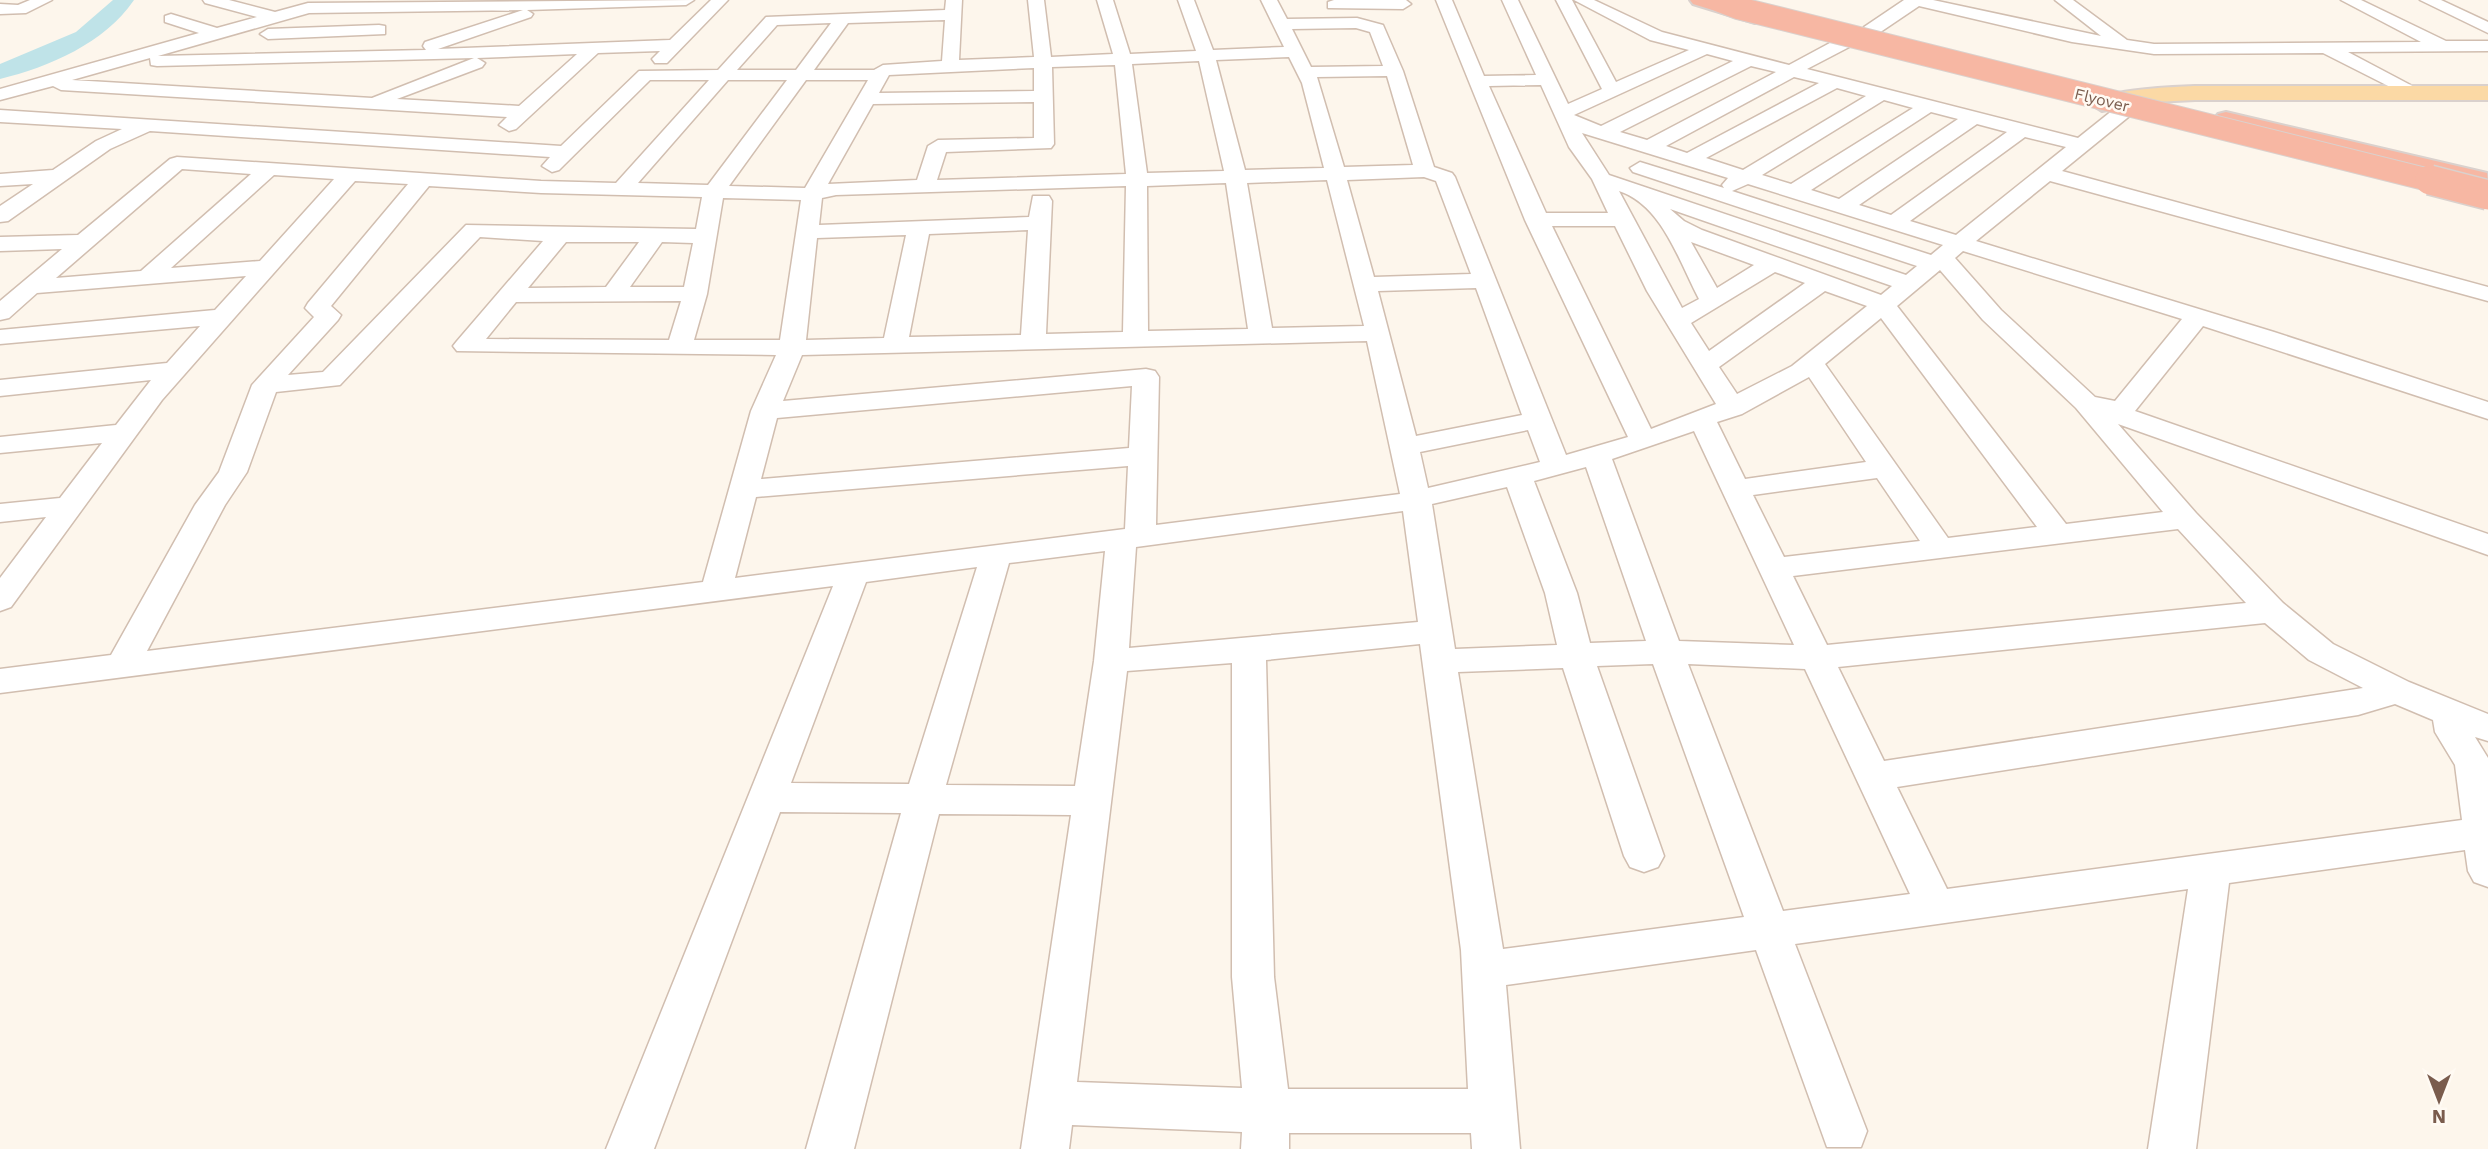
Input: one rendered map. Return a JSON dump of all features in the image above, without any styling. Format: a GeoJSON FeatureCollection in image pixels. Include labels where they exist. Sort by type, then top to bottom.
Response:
{"type":"FeatureCollection","features":[{"type":"Feature","properties":{"kind":"highway"},"geometry":{"type":"LineString","coordinates":[[1700,0],[1734,12],[1847,41],[2120,103],[2488,196]]}},
{"type":"Feature","properties":{"kind":"highway","name":"Flyover"},"geometry":{"type":"LineString","coordinates":[[1717,0],[1751,12],[2488,196]]}},
{"type":"Feature","properties":{"kind":"highway","name":"Flyover"},"geometry":{"type":"LineString","coordinates":[[1735,0],[2488,187]]}},
{"type":"Feature","properties":{"kind":"highway"},"geometry":{"type":"LineString","coordinates":[[1752,0],[1779,10],[1870,31],[2120,103]]}},
{"type":"Feature","properties":{"kind":"highway"},"geometry":{"type":"LineString","coordinates":[[2159,103],[2488,181]]}},
{"type":"Feature","properties":{"kind":"main road"},"geometry":{"type":"LineString","coordinates":[[2120,103],[2195,93],[2488,95]]}},
{"type":"Feature","properties":{"kind":"main road"},"geometry":{"type":"LineString","coordinates":[[2120,103],[2488,95]]}},
{"type":"Feature","properties":{"kind":"street"},"geometry":{"type":"LineString","coordinates":[[0,16],[44,0]]}},
{"type":"Feature","properties":{"kind":"street"},"geometry":{"type":"LineString","coordinates":[[211,0],[272,16]]}},
{"type":"Feature","properties":{"kind":"street"},"geometry":{"type":"LineString","coordinates":[[0,95],[39,83],[160,55],[215,33],[331,0]]}},
{"type":"Feature","properties":{"kind":"street"},"geometry":{"type":"LineString","coordinates":[[308,8],[390,9],[686,0]]}},
{"type":"Feature","properties":{"kind":"street"},"geometry":{"type":"LineString","coordinates":[[265,385],[331,379],[496,208],[566,152],[720,0]]}},
{"type":"Feature","properties":{"kind":"street"},"geometry":{"type":"LineString","coordinates":[[621,190],[788,0]]}},
{"type":"Feature","properties":{"kind":"street"},"geometry":{"type":"LineString","coordinates":[[938,146],[1044,144],[1045,96],[1036,0]]}},
{"type":"Feature","properties":{"kind":"street"},"geometry":{"type":"LineString","coordinates":[[1045,1149],[1111,661],[1131,539],[1141,456],[1146,377],[1141,339],[1137,179],[1123,59],[1105,0]]}},
{"type":"Feature","properties":{"kind":"street"},"geometry":{"type":"LineString","coordinates":[[1186,0],[1208,55],[1236,176],[1261,336]]}},
{"type":"Feature","properties":{"kind":"street"},"geometry":{"type":"LineString","coordinates":[[1444,0],[1568,292],[1644,441]]}},
{"type":"Feature","properties":{"kind":"street"},"geometry":{"type":"LineString","coordinates":[[1510,0],[1579,147],[1602,179],[1705,365],[1736,489],[1936,907]]}},
{"type":"Feature","properties":{"kind":"street"},"geometry":{"type":"LineString","coordinates":[[1564,0],[1612,91]]}},
{"type":"Feature","properties":{"kind":"street"},"geometry":{"type":"LineString","coordinates":[[1582,0],[1656,36],[2080,145]]}},
{"type":"Feature","properties":{"kind":"street"},"geometry":{"type":"LineString","coordinates":[[1975,0],[2001,20]]}},
{"type":"Feature","properties":{"kind":"street"},"geometry":{"type":"LineString","coordinates":[[2063,0],[2124,45]]}},
{"type":"Feature","properties":{"kind":"street"},"geometry":{"type":"LineString","coordinates":[[2350,0],[2443,46]]}},
{"type":"Feature","properties":{"kind":"street"},"geometry":{"type":"LineString","coordinates":[[2428,0],[2488,28]]}},
{"type":"Feature","properties":{"kind":"street"},"geometry":{"type":"LineString","coordinates":[[1870,31],[1915,1],[2154,49],[2488,46]]}},
{"type":"Feature","properties":{"kind":"street"},"geometry":{"type":"LineString","coordinates":[[352,74],[554,4]]}},
{"type":"Feature","properties":{"kind":"street"},"geometry":{"type":"LineString","coordinates":[[1311,5],[1403,4]]}},
{"type":"Feature","properties":{"kind":"street"},"geometry":{"type":"LineString","coordinates":[[772,20],[843,18],[913,23],[954,7],[950,66]]}},
{"type":"Feature","properties":{"kind":"street"},"geometry":{"type":"LineString","coordinates":[[1277,8],[1301,62],[1335,172],[1405,447],[1416,499],[1485,970],[2482,832]]}},
{"type":"Feature","properties":{"kind":"street"},"geometry":{"type":"LineString","coordinates":[[1277,8],[1367,24],[1377,29],[1394,71],[1425,171]]}},
{"type":"Feature","properties":{"kind":"street"},"geometry":{"type":"LineString","coordinates":[[0,9],[20,10]]}},
{"type":"Feature","properties":{"kind":"street"},"geometry":{"type":"LineString","coordinates":[[679,347],[695,294],[703,236],[713,193],[843,18]]}},
{"type":"Feature","properties":{"kind":"street"},"geometry":{"type":"LineString","coordinates":[[171,19],[215,33]]}},
{"type":"Feature","properties":{"kind":"street"},"geometry":{"type":"LineString","coordinates":[[673,22],[699,21]]}},
{"type":"Feature","properties":{"kind":"street"},"geometry":{"type":"LineString","coordinates":[[432,29],[540,25]]}},
{"type":"Feature","properties":{"kind":"street"},"geometry":{"type":"LineString","coordinates":[[268,34],[391,30]]}},
{"type":"Feature","properties":{"kind":"street"},"geometry":{"type":"LineString","coordinates":[[130,37],[160,55],[315,58],[674,45]]}},
{"type":"Feature","properties":{"kind":"street"},"geometry":{"type":"LineString","coordinates":[[1647,148],[1847,41]]}},
{"type":"Feature","properties":{"kind":"street"},"geometry":{"type":"LineString","coordinates":[[2325,47],[2412,93]]}},
{"type":"Feature","properties":{"kind":"street"},"geometry":{"type":"LineString","coordinates":[[485,147],[593,49]]}},
{"type":"Feature","properties":{"kind":"street"},"geometry":{"type":"LineString","coordinates":[[1565,118],[1612,91],[1705,49]]}},
{"type":"Feature","properties":{"kind":"street"},"geometry":{"type":"LineString","coordinates":[[371,102],[507,52]]}},
{"type":"Feature","properties":{"kind":"street"},"geometry":{"type":"LineString","coordinates":[[645,75],[803,75],[894,66],[1208,55],[1394,71]]}},
{"type":"Feature","properties":{"kind":"street"},"geometry":{"type":"LineString","coordinates":[[211,95],[315,58]]}},
{"type":"Feature","properties":{"kind":"street"},"geometry":{"type":"LineString","coordinates":[[1603,133],[1747,61]]}},
{"type":"Feature","properties":{"kind":"street"},"geometry":{"type":"LineString","coordinates":[[716,591],[765,411],[792,348],[811,194],[866,99],[894,66]]}},
{"type":"Feature","properties":{"kind":"street"},"geometry":{"type":"LineString","coordinates":[[1477,80],[1547,80]]}},
{"type":"Feature","properties":{"kind":"street"},"geometry":{"type":"LineString","coordinates":[[199,128],[328,82]]}},
{"type":"Feature","properties":{"kind":"street"},"geometry":{"type":"LineString","coordinates":[[39,83],[279,100],[371,102],[524,112]]}},
{"type":"Feature","properties":{"kind":"street"},"geometry":{"type":"LineString","coordinates":[[1688,160],[1833,83]]}},
{"type":"Feature","properties":{"kind":"street"},"geometry":{"type":"LineString","coordinates":[[1670,223],[1880,95]]}},
{"type":"Feature","properties":{"kind":"street"},"geometry":{"type":"LineString","coordinates":[[866,99],[1045,96]]}},
{"type":"Feature","properties":{"kind":"street"},"geometry":{"type":"LineString","coordinates":[[925,186],[938,146],[959,97]]}},
{"type":"Feature","properties":{"kind":"street"},"geometry":{"type":"LineString","coordinates":[[0,681],[1131,539],[1416,499],[1556,467],[1644,441],[1717,413],[1811,362],[2080,145],[2120,103]]}},
{"type":"Feature","properties":{"kind":"street"},"geometry":{"type":"LineString","coordinates":[[1792,193],[1927,107]]}},
{"type":"Feature","properties":{"kind":"street"},"geometry":{"type":"LineString","coordinates":[[0,116],[566,152]]}},
{"type":"Feature","properties":{"kind":"street"},"geometry":{"type":"LineString","coordinates":[[1565,118],[1647,148],[1892,224],[1945,255],[1992,315],[2085,402],[2185,519],[2272,611],[2321,652],[2397,691],[2488,729]]}},
{"type":"Feature","properties":{"kind":"street"},"geometry":{"type":"LineString","coordinates":[[1840,208],[1973,118]]}},
{"type":"Feature","properties":{"kind":"street"},"geometry":{"type":"LineString","coordinates":[[0,216],[103,145],[149,125]]}},
{"type":"Feature","properties":{"kind":"street"},"geometry":{"type":"LineString","coordinates":[[1892,224],[2022,131]]}},
{"type":"Feature","properties":{"kind":"street"},"geometry":{"type":"LineString","coordinates":[[1579,147],[1718,194],[1945,255],[2198,316],[2488,411]]}},
{"type":"Feature","properties":{"kind":"street"},"geometry":{"type":"LineString","coordinates":[[0,313],[177,163],[525,186],[811,194],[836,189],[1425,171],[1445,177],[1556,467]]}},
{"type":"Feature","properties":{"kind":"street"},"geometry":{"type":"LineString","coordinates":[[150,275],[269,169]]}},
{"type":"Feature","properties":{"kind":"street"},"geometry":{"type":"LineString","coordinates":[[2045,173],[2488,294]]}},
{"type":"Feature","properties":{"kind":"street"},"geometry":{"type":"LineString","coordinates":[[0,600],[125,432],[175,370],[349,175]]}},
{"type":"Feature","properties":{"kind":"street"},"geometry":{"type":"LineString","coordinates":[[0,180],[57,176]]}},
{"type":"Feature","properties":{"kind":"street"},"geometry":{"type":"LineString","coordinates":[[1602,179],[1910,284]]}},
{"type":"Feature","properties":{"kind":"street"},"geometry":{"type":"LineString","coordinates":[[122,666],[209,505],[233,472],[265,385],[329,315],[317,308],[423,180]]}},
{"type":"Feature","properties":{"kind":"street"},"geometry":{"type":"LineString","coordinates":[[1033,342],[1042,182]]}},
{"type":"Feature","properties":{"kind":"street"},"geometry":{"type":"LineString","coordinates":[[1645,193],[1670,223],[1712,302]]}},
{"type":"Feature","properties":{"kind":"street"},"geometry":{"type":"LineString","coordinates":[[1536,220],[1623,219]]}},
{"type":"Feature","properties":{"kind":"street"},"geometry":{"type":"LineString","coordinates":[[807,232],[1040,223]]}},
{"type":"Feature","properties":{"kind":"street"},"geometry":{"type":"LineString","coordinates":[[1670,223],[1883,304],[2058,534]]}},
{"type":"Feature","properties":{"kind":"street"},"geometry":{"type":"LineString","coordinates":[[895,345],[919,228]]}},
{"type":"Feature","properties":{"kind":"street"},"geometry":{"type":"LineString","coordinates":[[474,230],[703,236]]}},
{"type":"Feature","properties":{"kind":"street"},"geometry":{"type":"LineString","coordinates":[[560,234],[466,346],[792,348],[1378,333]]}},
{"type":"Feature","properties":{"kind":"street"},"geometry":{"type":"LineString","coordinates":[[615,292],[655,236]]}},
{"type":"Feature","properties":{"kind":"street"},"geometry":{"type":"LineString","coordinates":[[0,244],[84,243]]}},
{"type":"Feature","properties":{"kind":"street"},"geometry":{"type":"LineString","coordinates":[[1678,320],[1772,264]]}},
{"type":"Feature","properties":{"kind":"street"},"geometry":{"type":"LineString","coordinates":[[0,288],[267,267]]}},
{"type":"Feature","properties":{"kind":"street"},"geometry":{"type":"LineString","coordinates":[[1364,284],[1484,281]]}},
{"type":"Feature","properties":{"kind":"street"},"geometry":{"type":"LineString","coordinates":[[1705,365],[1822,282]]}},
{"type":"Feature","properties":{"kind":"street"},"geometry":{"type":"LineString","coordinates":[[509,295],[615,292],[695,294]]}},
{"type":"Feature","properties":{"kind":"street"},"geometry":{"type":"LineString","coordinates":[[2085,402],[2122,410],[2198,316]]}},
{"type":"Feature","properties":{"kind":"street"},"geometry":{"type":"LineString","coordinates":[[0,337],[222,317]]}},
{"type":"Feature","properties":{"kind":"street"},"geometry":{"type":"LineString","coordinates":[[1811,362],[1940,548]]}},
{"type":"Feature","properties":{"kind":"street"},"geometry":{"type":"LineString","coordinates":[[0,388],[175,370]]}},
{"type":"Feature","properties":{"kind":"street"},"geometry":{"type":"LineString","coordinates":[[765,411],[1146,377]]}},
{"type":"Feature","properties":{"kind":"street"},"geometry":{"type":"LineString","coordinates":[[2085,402],[2488,545]]}},
{"type":"Feature","properties":{"kind":"street"},"geometry":{"type":"LineString","coordinates":[[1405,447],[1536,420]]}},
{"type":"Feature","properties":{"kind":"street"},"geometry":{"type":"LineString","coordinates":[[0,445],[125,432]]}},
{"type":"Feature","properties":{"kind":"street"},"geometry":{"type":"LineString","coordinates":[[1596,454],[1666,652],[1844,1131]]}},
{"type":"Feature","properties":{"kind":"street"},"geometry":{"type":"LineString","coordinates":[[744,489],[1141,456]]}},
{"type":"Feature","properties":{"kind":"street"},"geometry":{"type":"LineString","coordinates":[[1736,489],[1884,468]]}},
{"type":"Feature","properties":{"kind":"street"},"geometry":{"type":"LineString","coordinates":[[1518,476],[1561,593],[1576,656],[1644,856]]}},
{"type":"Feature","properties":{"kind":"street"},"geometry":{"type":"LineString","coordinates":[[0,513],[70,506]]}},
{"type":"Feature","properties":{"kind":"street"},"geometry":{"type":"LineString","coordinates":[[1774,568],[2185,519]]}},
{"type":"Feature","properties":{"kind":"street"},"geometry":{"type":"LineString","coordinates":[[830,1149],[923,801],[996,555]]}},
{"type":"Feature","properties":{"kind":"street"},"geometry":{"type":"LineString","coordinates":[[630,1149],[853,575]]}},
{"type":"Feature","properties":{"kind":"street"},"geometry":{"type":"LineString","coordinates":[[1111,661],[1249,650],[1437,646],[1576,656],[1666,652],[1817,659],[2272,611]]}},
{"type":"Feature","properties":{"kind":"street"},"geometry":{"type":"LineString","coordinates":[[1249,650],[1253,977],[1266,1130]]}},
{"type":"Feature","properties":{"kind":"street"},"geometry":{"type":"LineString","coordinates":[[1874,777],[2358,702],[2397,691]]}},
{"type":"Feature","properties":{"kind":"street"},"geometry":{"type":"LineString","coordinates":[[2450,712],[2452,732],[2473,764],[2488,871]]}},
{"type":"Feature","properties":{"kind":"street"},"geometry":{"type":"LineString","coordinates":[[767,797],[1094,801]]}},
{"type":"Feature","properties":{"kind":"street"},"geometry":{"type":"LineString","coordinates":[[2172,1149],[2211,869]]}},
{"type":"Feature","properties":{"kind":"street"},"geometry":{"type":"LineString","coordinates":[[1052,1103],[1266,1130],[1494,1130],[1482,950]]}},
{"type":"Feature","properties":{"kind":"waterway"},"geometry":{"type":"LineString","coordinates":[[0,72],[51,53],[84,36],[99,26],[124,0]]}}]}
